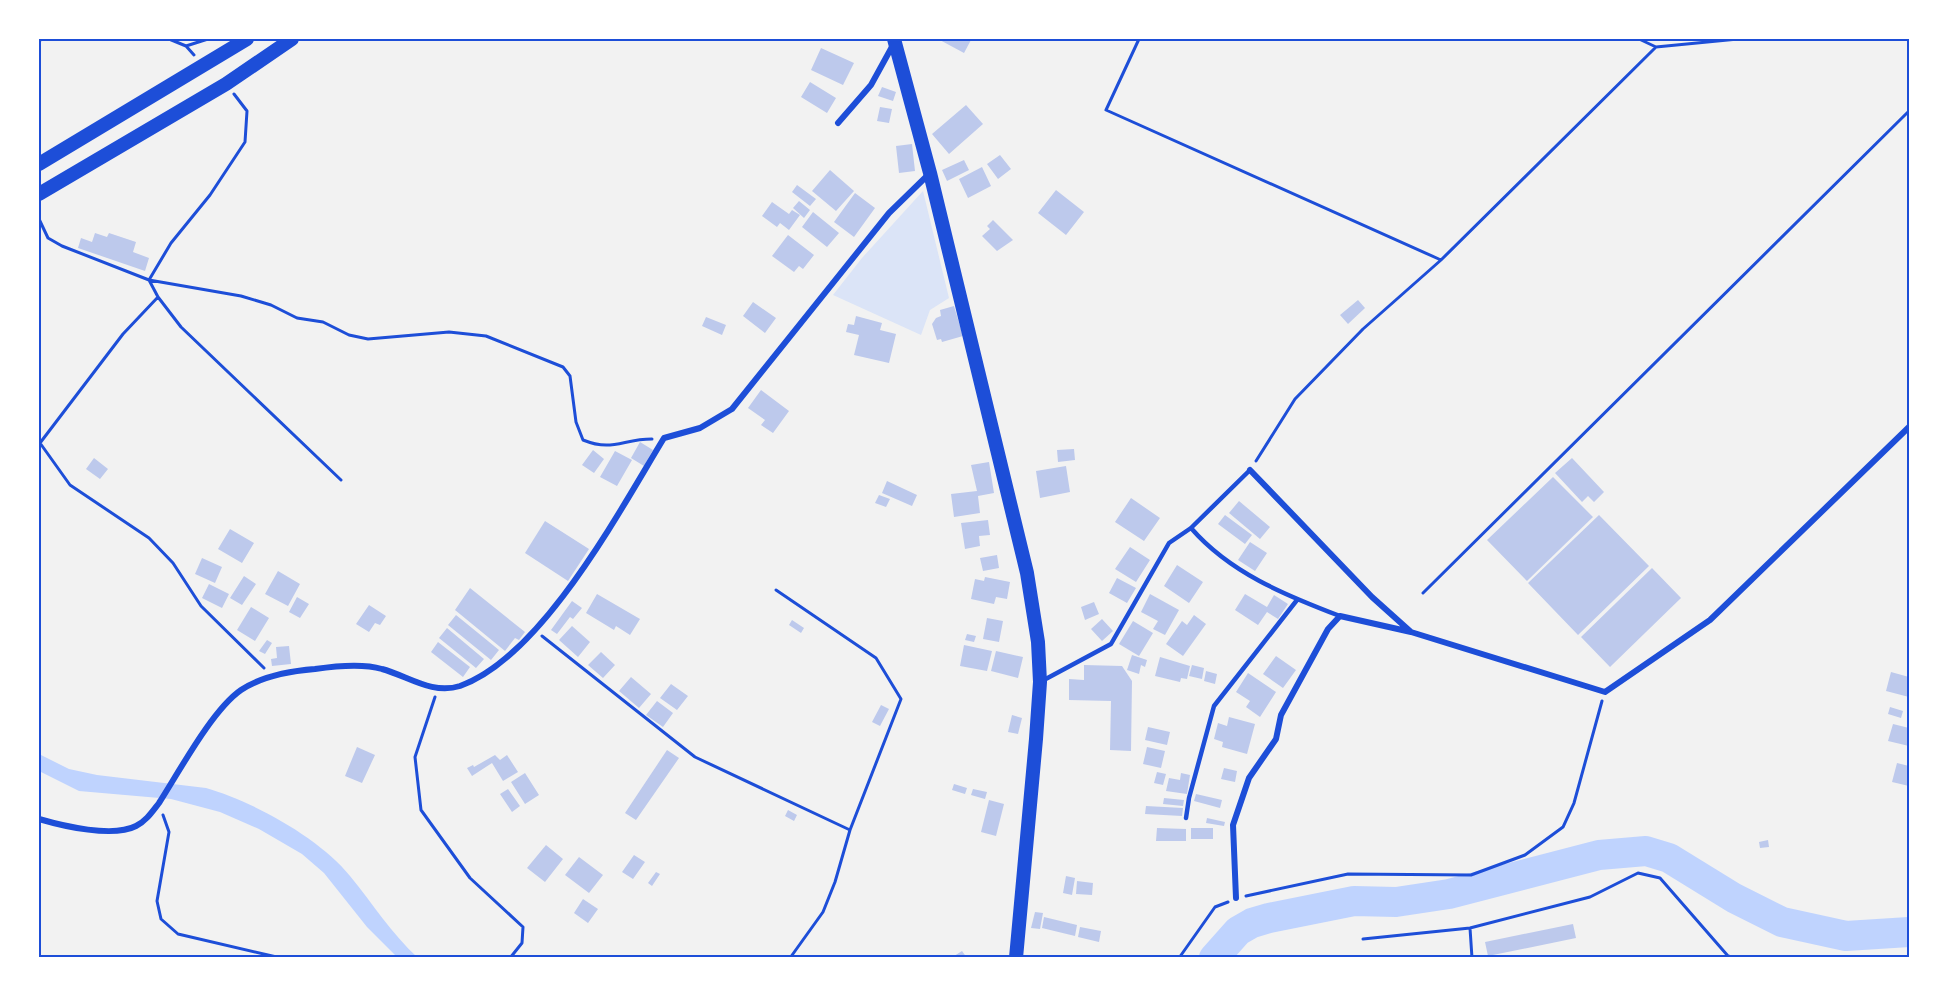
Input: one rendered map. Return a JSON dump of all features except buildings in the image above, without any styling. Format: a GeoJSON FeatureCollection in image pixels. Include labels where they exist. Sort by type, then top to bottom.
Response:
{"type":"FeatureCollection","features":[{"type":"Feature","properties":{"kind":"main road"},"geometry":{"type":"LineString","coordinates":[[39,164],[247,39]]}},
{"type":"Feature","properties":{"kind":"main road"},"geometry":{"type":"LineString","coordinates":[[39,194],[226,84],[292,39]]}},
{"type":"Feature","properties":{"kind":"main road"},"geometry":{"type":"LineString","coordinates":[[895,40],[930,173],[1027,573],[1038,642],[1040,682],[1016,958]]}},
{"type":"Feature","properties":{"kind":"street"},"geometry":{"type":"LineString","coordinates":[[838,123],[871,85],[895,40]]}},
{"type":"Feature","properties":{"kind":"street"},"geometry":{"type":"LineString","coordinates":[[39,819],[75,827],[121,831],[135,827],[157,806],[226,703],[242,689],[273,676],[335,666],[381,668],[437,689],[458,687],[482,676],[506,658],[567,591],[595,552],[664,438],[700,428],[732,409],[889,213],[930,173]]}},
{"type":"Feature","properties":{"kind":"street"},"geometry":{"type":"LineString","coordinates":[[1236,898],[1233,825],[1249,778],[1276,739],[1281,715],[1328,629],[1340,616],[1411,632],[1605,692],[1710,620],[1909,427]]}},
{"type":"Feature","properties":{"kind":"street"},"geometry":{"type":"LineString","coordinates":[[1250,470],[1372,597],[1411,632]]}},
{"type":"Feature","properties":{"kind":"lane"},"geometry":{"type":"LineString","coordinates":[[1040,682],[1111,644],[1169,543],[1191,528],[1250,470]]}},
{"type":"Feature","properties":{"kind":"lane"},"geometry":{"type":"LineString","coordinates":[[1191,528],[1211,550],[1236,568],[1297,600],[1340,616]]}},
{"type":"Feature","properties":{"kind":"lane"},"geometry":{"type":"LineString","coordinates":[[1186,818],[1189,798],[1214,706],[1297,600]]}},
{"type":"Feature","properties":{"kind":"path"},"geometry":{"type":"LineString","coordinates":[[169,39],[186,46],[203,66]]}},
{"type":"Feature","properties":{"kind":"path"},"geometry":{"type":"LineString","coordinates":[[186,46],[208,39]]}},
{"type":"Feature","properties":{"kind":"path"},"geometry":{"type":"LineString","coordinates":[[1139,39],[1106,110],[1441,260]]}},
{"type":"Feature","properties":{"kind":"path"},"geometry":{"type":"LineString","coordinates":[[1639,39],[1656,47],[1738,39]]}},
{"type":"Feature","properties":{"kind":"path"},"geometry":{"type":"LineString","coordinates":[[1250,470],[1295,399],[1363,329],[1441,260],[1656,47]]}},
{"type":"Feature","properties":{"kind":"path"},"geometry":{"type":"LineString","coordinates":[[149,280],[171,243],[210,195],[245,142],[247,111],[226,84]]}},
{"type":"Feature","properties":{"kind":"path"},"geometry":{"type":"LineString","coordinates":[[1423,593],[1909,111]]}},
{"type":"Feature","properties":{"kind":"path"},"geometry":{"type":"LineString","coordinates":[[39,219],[48,237],[62,246],[149,280],[248,298],[297,318],[323,322],[349,335],[368,339],[449,332],[486,336],[563,367],[570,376],[576,422],[583,440],[605,448],[638,439],[664,438]]}},
{"type":"Feature","properties":{"kind":"path"},"geometry":{"type":"LineString","coordinates":[[149,280],[158,297],[181,327],[341,480]]}},
{"type":"Feature","properties":{"kind":"path"},"geometry":{"type":"LineString","coordinates":[[158,297],[123,334],[40,443],[70,485],[149,538],[173,562],[201,606],[273,676]]}},
{"type":"Feature","properties":{"kind":"path"},"geometry":{"type":"LineString","coordinates":[[776,590],[876,658],[901,699],[850,830],[835,882],[823,912],[790,958]]}},
{"type":"Feature","properties":{"kind":"path"},"geometry":{"type":"LineString","coordinates":[[533,629],[695,757],[850,830]]}},
{"type":"Feature","properties":{"kind":"path"},"geometry":{"type":"LineString","coordinates":[[437,689],[415,757],[421,810],[470,878],[523,927],[522,943],[510,958]]}},
{"type":"Feature","properties":{"kind":"path"},"geometry":{"type":"LineString","coordinates":[[1179,958],[1215,908],[1236,898],[1348,874],[1471,875],[1525,855],[1563,827],[1574,803],[1605,692]]}},
{"type":"Feature","properties":{"kind":"path"},"geometry":{"type":"LineString","coordinates":[[157,806],[163,813],[169,832],[157,902],[161,919],[178,934],[281,958]]}},
{"type":"Feature","properties":{"kind":"path"},"geometry":{"type":"LineString","coordinates":[[1363,939],[1470,928],[1590,897],[1638,873],[1660,878],[1728,956],[1736,958]]}},
{"type":"Feature","properties":{"kind":"path"},"geometry":{"type":"LineString","coordinates":[[1470,928],[1472,958]]}},
{"type":"Feature","properties":{"kind":"shaded area"},"geometry":{"type":"Polygon","coordinates":[[[923,191],[949,298],[930,310],[921,335],[833,295],[862,258],[923,191]]]}},
{"type":"Feature","properties":{"kind":"water"},"geometry":{"type":"Polygon","coordinates":[[[39,754],[69,769],[97,775],[206,788],[264,812],[303,835],[337,862],[418,958],[398,958],[367,927],[324,873],[302,854],[259,829],[220,812],[171,799],[79,791],[39,771],[39,754]]]}},
{"type":"Feature","properties":{"kind":"waterway"},"geometry":{"type":"LineString","coordinates":[[1214,958],[1238,931],[1252,923],[1269,918],[1354,901],[1396,902],[1449,894],[1599,855],[1646,851],[1669,858],[1734,898],[1782,922],[1846,936],[1909,932]]}}]}
